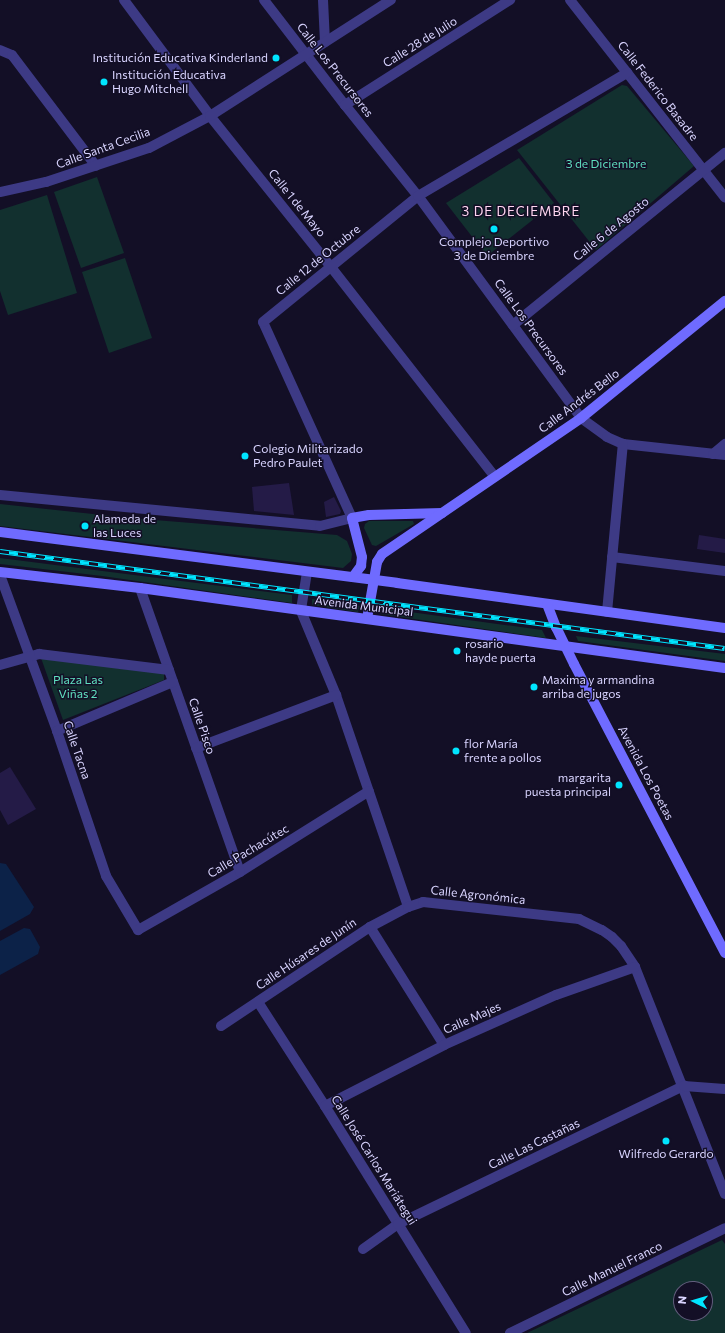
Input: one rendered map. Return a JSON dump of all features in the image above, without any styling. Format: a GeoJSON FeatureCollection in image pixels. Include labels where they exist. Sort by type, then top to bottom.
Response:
{"type":"FeatureCollection","features":[{"type":"Feature","properties":{"kind":"main road","name":"Calle Andrés Bello"},"geometry":{"type":"LineString","coordinates":[[366,619],[377,562],[382,554],[581,418],[725,301]]}},
{"type":"Feature","properties":{"kind":"main road"},"geometry":{"type":"LineString","coordinates":[[352,518],[369,515],[442,513]]}},
{"type":"Feature","properties":{"kind":"main road","name":"Calle 12 de Octubre"},"geometry":{"type":"LineString","coordinates":[[352,518],[362,557],[361,566],[353,577]]}},
{"type":"Feature","properties":{"kind":"main road"},"geometry":{"type":"LineString","coordinates":[[0,532],[353,577],[725,628]]}},
{"type":"Feature","properties":{"kind":"main road","name":"Avenida Municipal"},"geometry":{"type":"LineString","coordinates":[[0,573],[140,588],[725,668]]}},
{"type":"Feature","properties":{"kind":"main road","name":"Avenida Los Poetas"},"geometry":{"type":"LineString","coordinates":[[547,604],[566,647],[725,953]]}},
{"type":"Feature","properties":{"kind":"street","name":"Calle 1 de Mayo"},"geometry":{"type":"LineString","coordinates":[[124,0],[210,116],[331,266],[495,478]]}},
{"type":"Feature","properties":{"kind":"street","name":"Calle Los Precursores"},"geometry":{"type":"LineString","coordinates":[[264,0],[418,196],[581,418],[607,436],[623,444],[725,455]]}},
{"type":"Feature","properties":{"kind":"street"},"geometry":{"type":"LineString","coordinates":[[322,0],[325,42]]}},
{"type":"Feature","properties":{"kind":"street","name":"Calle Santa Cecilia"},"geometry":{"type":"LineString","coordinates":[[0,192],[46,182],[149,148],[210,116],[392,0]]}},
{"type":"Feature","properties":{"kind":"street","name":"Calle 28 de Julio"},"geometry":{"type":"LineString","coordinates":[[345,105],[510,0]]}},
{"type":"Feature","properties":{"kind":"street","name":"Calle Federico Basadre"},"geometry":{"type":"LineString","coordinates":[[570,0],[725,198]]}},
{"type":"Feature","properties":{"kind":"street"},"geometry":{"type":"LineString","coordinates":[[0,50],[12,55],[96,166]]}},
{"type":"Feature","properties":{"kind":"street","name":"Calle 12 de Octubre"},"geometry":{"type":"LineString","coordinates":[[352,518],[263,322],[418,196],[627,73]]}},
{"type":"Feature","properties":{"kind":"street","name":"Calle 6 de Agosto"},"geometry":{"type":"LineString","coordinates":[[513,324],[725,153]]}},
{"type":"Feature","properties":{"kind":"street"},"geometry":{"type":"LineString","coordinates":[[607,612],[623,444]]}},
{"type":"Feature","properties":{"kind":"street"},"geometry":{"type":"LineString","coordinates":[[713,454],[725,444]]}},
{"type":"Feature","properties":{"kind":"street"},"geometry":{"type":"LineString","coordinates":[[0,495],[320,526],[352,518]]}},
{"type":"Feature","properties":{"kind":"street"},"geometry":{"type":"LineString","coordinates":[[612,557],[725,571]]}},
{"type":"Feature","properties":{"kind":"street"},"geometry":{"type":"LineString","coordinates":[[307,572],[301,611],[336,695],[370,791],[408,907]]}},
{"type":"Feature","properties":{"kind":"street","name":"Calle Tacna"},"geometry":{"type":"LineString","coordinates":[[0,573],[57,731],[106,876],[138,930]]}},
{"type":"Feature","properties":{"kind":"street","name":"Calle Pisco"},"geometry":{"type":"LineString","coordinates":[[140,588],[240,872]]}},
{"type":"Feature","properties":{"kind":"street"},"geometry":{"type":"LineString","coordinates":[[0,665],[39,654],[169,670]]}},
{"type":"Feature","properties":{"kind":"street"},"geometry":{"type":"LineString","coordinates":[[57,731],[173,682]]}},
{"type":"Feature","properties":{"kind":"street"},"geometry":{"type":"LineString","coordinates":[[196,748],[336,695]]}},
{"type":"Feature","properties":{"kind":"street","name":"Calle Pachacútec"},"geometry":{"type":"LineString","coordinates":[[138,930],[240,872],[370,791]]}},
{"type":"Feature","properties":{"kind":"street","name":"Calle Agronómica"},"geometry":{"type":"LineString","coordinates":[[408,907],[424,902],[579,919],[602,930],[612,937],[621,946],[635,967],[684,1086],[725,1194]]}},
{"type":"Feature","properties":{"kind":"street","name":"Calle Húsares de Junín"},"geometry":{"type":"LineString","coordinates":[[221,1026],[370,927],[408,907]]}},
{"type":"Feature","properties":{"kind":"street"},"geometry":{"type":"LineString","coordinates":[[370,927],[444,1045]]}},
{"type":"Feature","properties":{"kind":"street","name":"Calle Majes"},"geometry":{"type":"LineString","coordinates":[[325,1106],[444,1045],[556,995],[635,967]]}},
{"type":"Feature","properties":{"kind":"street","name":"Calle José Carlos Mariátegui"},"geometry":{"type":"LineString","coordinates":[[258,1002],[325,1106],[466,1333]]}},
{"type":"Feature","properties":{"kind":"street"},"geometry":{"type":"LineString","coordinates":[[684,1086],[725,1090]]}},
{"type":"Feature","properties":{"kind":"street","name":"Calle Las Castañas"},"geometry":{"type":"LineString","coordinates":[[363,1249],[398,1224],[684,1086]]}},
{"type":"Feature","properties":{"kind":"street","name":"Calle Manuel Franco"},"geometry":{"type":"LineString","coordinates":[[510,1333],[725,1228]]}},
{"type":"Feature","properties":{"kind":"green space","name":"3 de Diciembre"},"geometry":{"type":"Polygon","coordinates":[[[622,85],[627,86],[694,166],[596,250],[517,150],[622,85]]]}},
{"type":"Feature","properties":{"kind":"green space","name":"Complejo Deportivo 3 de Diciembre"},"geometry":{"type":"Polygon","coordinates":[[[519,158],[554,203],[487,256],[446,203],[519,158]]]}},
{"type":"Feature","properties":{"kind":"green space"},"geometry":{"type":"Polygon","coordinates":[[[97,177],[124,253],[81,268],[54,192],[97,177]]]}},
{"type":"Feature","properties":{"kind":"green space"},"geometry":{"type":"Polygon","coordinates":[[[47,195],[77,293],[8,315],[0,291],[0,210],[47,195]]]}},
{"type":"Feature","properties":{"kind":"green space"},"geometry":{"type":"Polygon","coordinates":[[[125,258],[152,338],[109,353],[82,272],[125,258]]]}},
{"type":"Feature","properties":{"kind":"green space"},"geometry":{"type":"Polygon","coordinates":[[[0,504],[130,518],[337,535],[347,541],[352,554],[351,561],[343,568],[0,526],[0,504]]]}},
{"type":"Feature","properties":{"kind":"green space"},"geometry":{"type":"Polygon","coordinates":[[[369,521],[413,521],[414,524],[376,546],[372,545],[364,528],[365,524],[369,521]]]}},
{"type":"Feature","properties":{"kind":"green space"},"geometry":{"type":"Polygon","coordinates":[[[0,558],[292,595],[292,603],[102,576],[0,564],[0,558]]]}},
{"type":"Feature","properties":{"kind":"green space"},"geometry":{"type":"Polygon","coordinates":[[[312,599],[360,606],[358,612],[312,605],[312,599]]]}},
{"type":"Feature","properties":{"kind":"green space"},"geometry":{"type":"Polygon","coordinates":[[[381,608],[542,630],[546,638],[380,614],[381,608]]]}},
{"type":"Feature","properties":{"kind":"green space"},"geometry":{"type":"Polygon","coordinates":[[[576,636],[725,654],[725,661],[578,641],[576,636]]]}},
{"type":"Feature","properties":{"kind":"green space","name":"Plaza Las Viñas 2"},"geometry":{"type":"Polygon","coordinates":[[[41,658],[164,673],[164,680],[63,720],[41,658]]]}},
{"type":"Feature","properties":{"kind":"green space"},"geometry":{"type":"Polygon","coordinates":[[[722,1240],[725,1244],[725,1333],[527,1333],[722,1240]]]}},
{"type":"Feature","properties":{"kind":"water"},"geometry":{"type":"Polygon","coordinates":[[[0,863],[6,864],[34,907],[30,914],[0,931],[0,863]]]}},
{"type":"Feature","properties":{"kind":"water"},"geometry":{"type":"Polygon","coordinates":[[[24,928],[30,929],[40,947],[38,954],[0,975],[0,941],[24,928]]]}},
{"type":"Feature","properties":{"kind":"building"},"geometry":{"type":"Polygon","coordinates":[[[289,483],[294,515],[254,511],[252,487],[289,483]]]}},
{"type":"Feature","properties":{"kind":"building"},"geometry":{"type":"Polygon","coordinates":[[[334,497],[341,511],[340,514],[326,517],[324,502],[334,497]]]}},
{"type":"Feature","properties":{"kind":"building"},"geometry":{"type":"Polygon","coordinates":[[[699,535],[725,539],[725,553],[697,549],[699,535]]]}},
{"type":"Feature","properties":{"kind":"building"},"geometry":{"type":"Polygon","coordinates":[[[10,767],[36,809],[8,825],[0,810],[0,773],[10,767]]]}},
{"type":"Feature","properties":{"kind":"railway"},"geometry":{"type":"LineString","coordinates":[[0,551],[725,648]]}},
{"type":"Feature","properties":{"kind":"place","name":"Institución Educativa Kinderland"},"geometry":{"type":"Point","coordinates":[276,58]}},
{"type":"Feature","properties":{"kind":"place","name":"Institución Educativa Hugo Mitchell"},"geometry":{"type":"Point","coordinates":[104,82]}},
{"type":"Feature","properties":{"kind":"place","name":"Complejo Deportivo 3 de Diciembre"},"geometry":{"type":"Point","coordinates":[494,229]}},
{"type":"Feature","properties":{"kind":"place","name":"Colegio Militarizado Pedro Paulet"},"geometry":{"type":"Point","coordinates":[245,456]}},
{"type":"Feature","properties":{"kind":"place","name":"Alameda de las Luces"},"geometry":{"type":"Point","coordinates":[85,526]}},
{"type":"Feature","properties":{"kind":"place","name":"rosario hayde puerta"},"geometry":{"type":"Point","coordinates":[457,651]}},
{"type":"Feature","properties":{"kind":"place","name":"Maxima y armandina arriba de jugos"},"geometry":{"type":"Point","coordinates":[534,687]}},
{"type":"Feature","properties":{"kind":"place","name":"flor María frente a pollos"},"geometry":{"type":"Point","coordinates":[456,751]}},
{"type":"Feature","properties":{"kind":"place","name":"margarita puesta principal"},"geometry":{"type":"Point","coordinates":[619,785]}},
{"type":"Feature","properties":{"kind":"place","name":"Wilfredo Gerardo"},"geometry":{"type":"Point","coordinates":[666,1141]}},
{"type":"Feature","properties":{"kind":"district","name":"3 DE DECIEMBRE"},"geometry":{"type":"Point","coordinates":[521,211]}}]}
